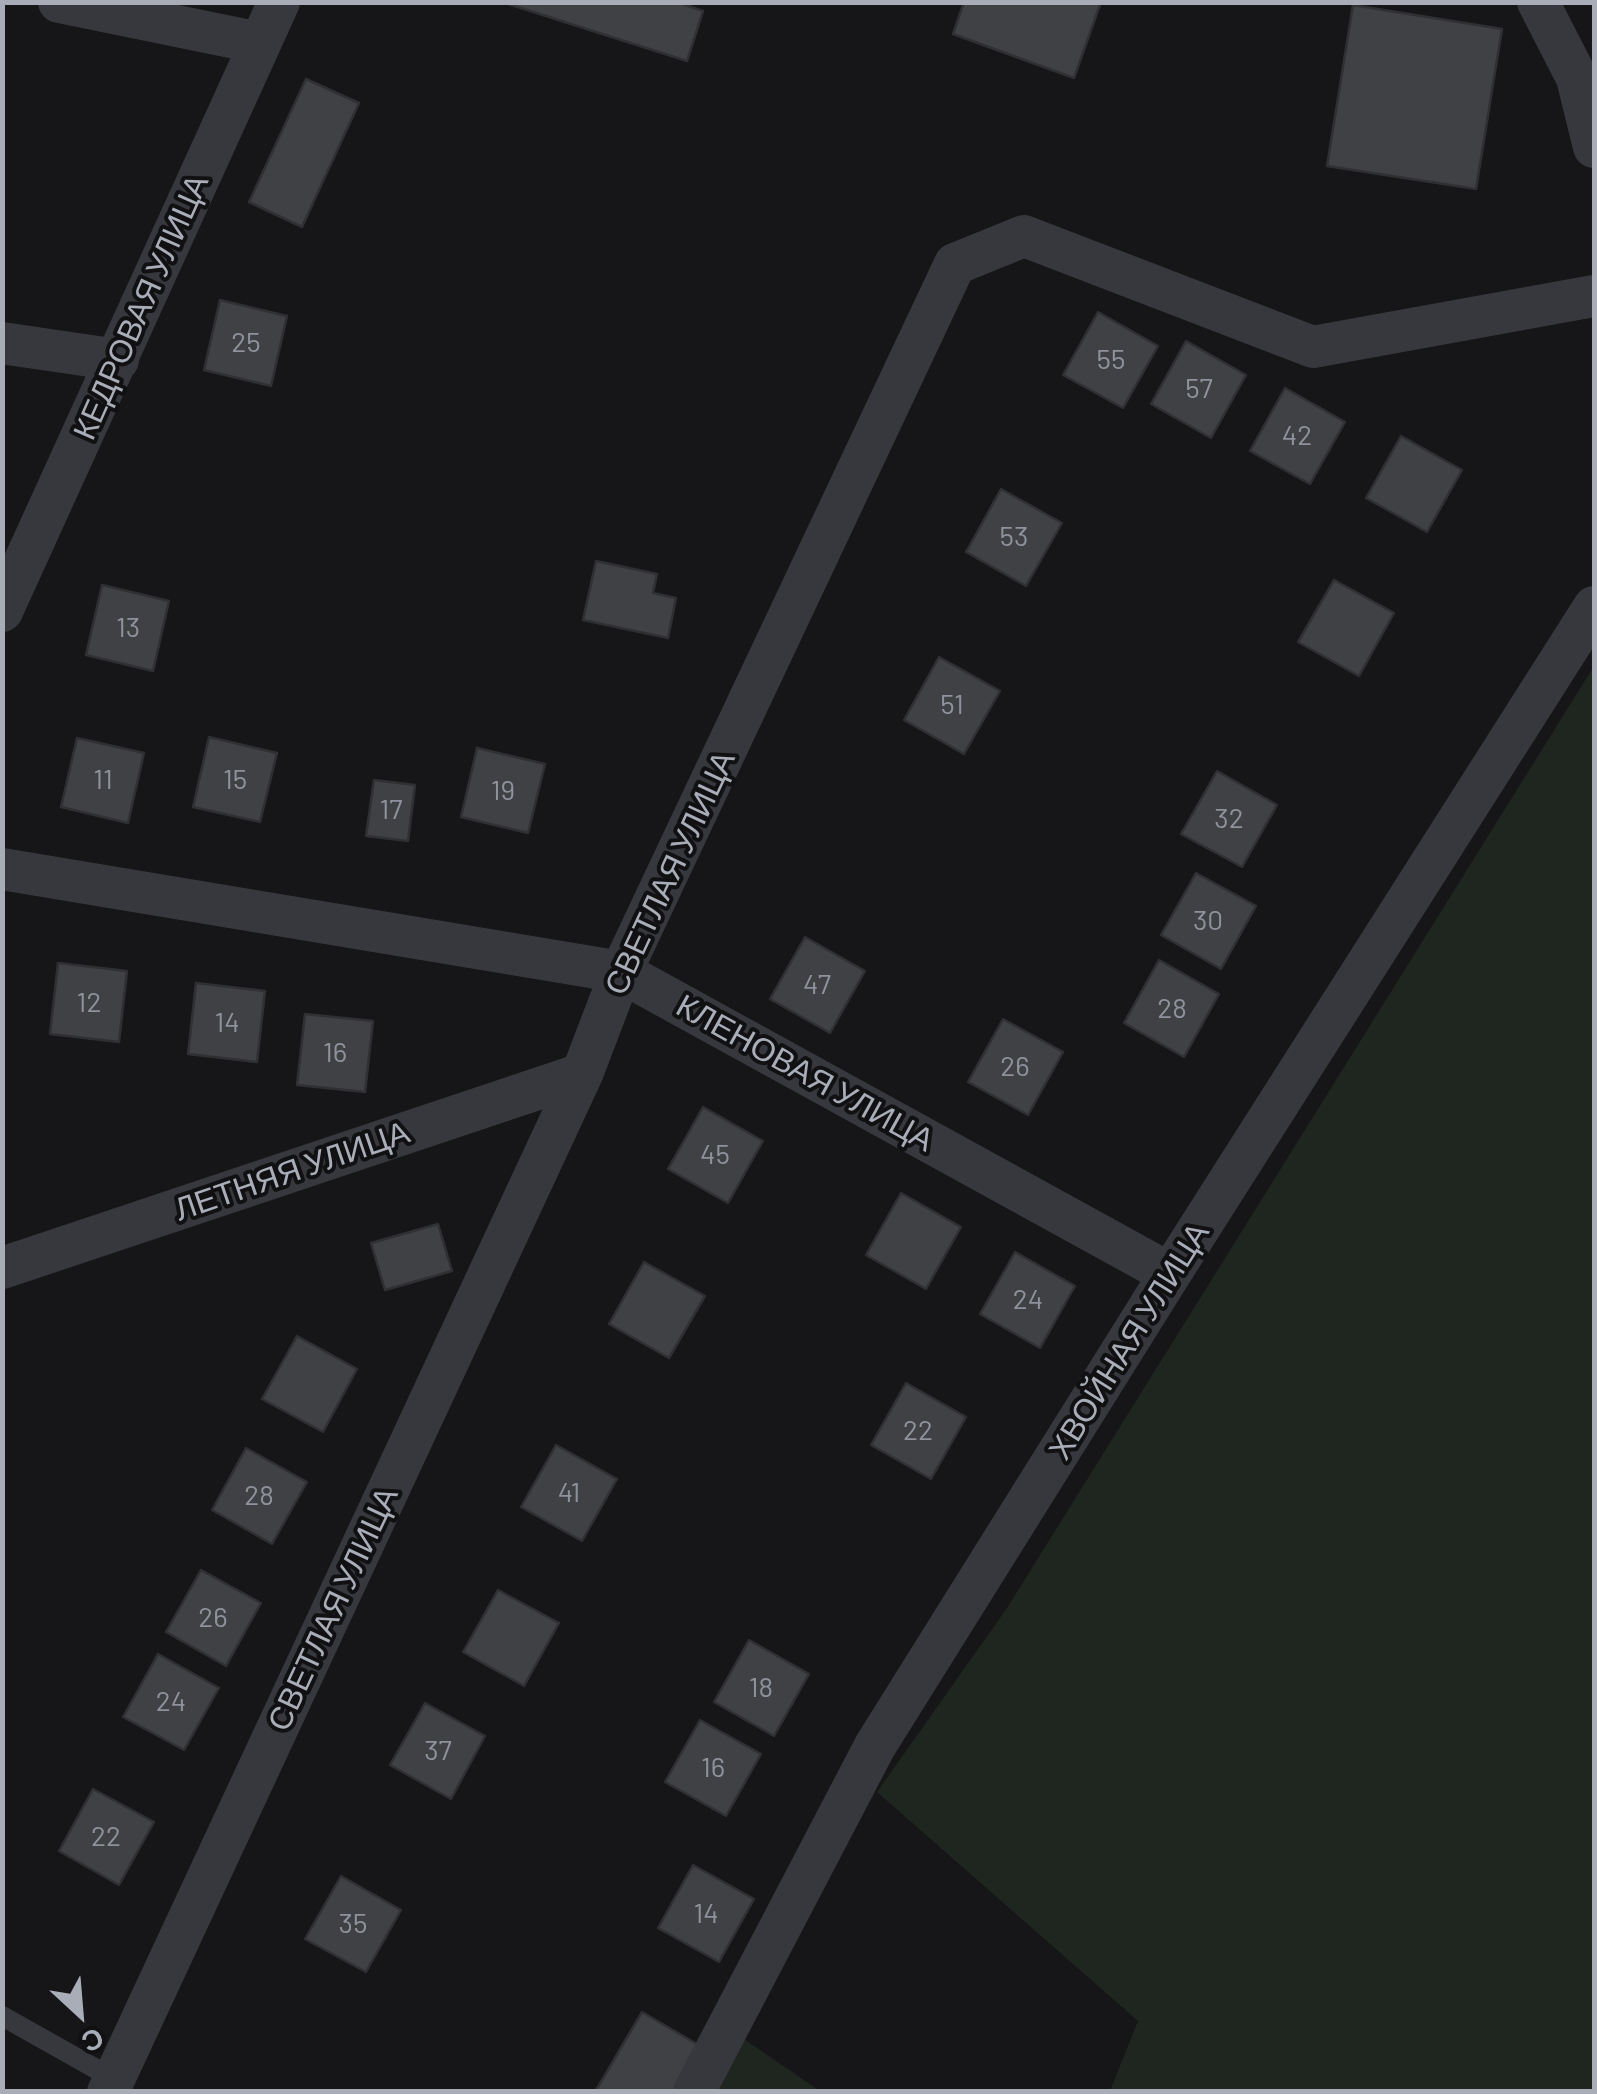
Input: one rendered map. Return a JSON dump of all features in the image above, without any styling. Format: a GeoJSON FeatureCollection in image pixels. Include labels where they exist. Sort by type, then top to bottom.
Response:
{"type":"FeatureCollection","features":[{"type":"Feature","properties":{"kind":"street"},"geometry":{"type":"LineString","coordinates":[[59,2],[260,43]]}},
{"type":"Feature","properties":{"kind":"street","name":"КЕДРОВАЯ УЛИЦА"},"geometry":{"type":"LineString","coordinates":[[2,611],[280,2]]}},
{"type":"Feature","properties":{"kind":"street"},"geometry":{"type":"LineString","coordinates":[[1538,2],[1577,78],[1594,148]]}},
{"type":"Feature","properties":{"kind":"street","name":"СВЕТЛАЯ УЛИЦА"},"geometry":{"type":"LineString","coordinates":[[120,2087],[582,1074],[622,972],[955,264],[1024,236],[1312,348],[1594,296]]}},
{"type":"Feature","properties":{"kind":"street"},"geometry":{"type":"LineString","coordinates":[[2,343],[118,360]]}},
{"type":"Feature","properties":{"kind":"street","name":"ХВОЙНАЯ УЛИЦА"},"geometry":{"type":"LineString","coordinates":[[694,2092],[875,1746],[1594,608]]}},
{"type":"Feature","properties":{"kind":"street","name":"КЛЕНОВАЯ УЛИЦА"},"geometry":{"type":"LineString","coordinates":[[2,869],[622,972],[1170,1274]]}},
{"type":"Feature","properties":{"kind":"street","name":"ЛЕТНЯЯ УЛИЦА"},"geometry":{"type":"LineString","coordinates":[[2,1268],[582,1074]]}},
{"type":"Feature","properties":{"kind":"lane"},"geometry":{"type":"LineString","coordinates":[[2,2016],[120,2087]]}},
{"type":"Feature","properties":{"kind":"shaded area"},"geometry":{"type":"Polygon","coordinates":[[[1594,666],[1594,2091],[1110,2091],[1138,2021],[877,1792],[1007,1608],[1594,666]]]}},
{"type":"Feature","properties":{"kind":"shaded area"},"geometry":{"type":"Polygon","coordinates":[[[732,2031],[820,2091],[702,2092],[732,2031]]]}},
{"type":"Feature","properties":{"kind":"building"},"geometry":{"type":"Polygon","coordinates":[[[502,2],[677,2],[703,11],[687,61],[502,2]]]}},
{"type":"Feature","properties":{"kind":"building"},"geometry":{"type":"Polygon","coordinates":[[[964,2],[1101,2],[1074,78],[953,34],[964,2]]]}},
{"type":"Feature","properties":{"kind":"building"},"geometry":{"type":"Polygon","coordinates":[[[1353,5],[1502,29],[1476,189],[1327,166],[1353,5]]]}},
{"type":"Feature","properties":{"kind":"building"},"geometry":{"type":"Polygon","coordinates":[[[306,79],[359,103],[302,227],[249,202],[306,79]]]}},
{"type":"Feature","properties":{"kind":"building"},"geometry":{"type":"Polygon","coordinates":[[[220,300],[287,316],[271,386],[204,370],[220,300]]]}},
{"type":"Feature","properties":{"kind":"building"},"geometry":{"type":"Polygon","coordinates":[[[1098,312],[1158,346],[1123,408],[1063,375],[1098,312]]]}},
{"type":"Feature","properties":{"kind":"building"},"geometry":{"type":"Polygon","coordinates":[[[1186,341],[1246,375],[1211,438],[1151,404],[1186,341]]]}},
{"type":"Feature","properties":{"kind":"building"},"geometry":{"type":"Polygon","coordinates":[[[1285,388],[1345,422],[1310,484],[1250,451],[1285,388]]]}},
{"type":"Feature","properties":{"kind":"building"},"geometry":{"type":"Polygon","coordinates":[[[1401,436],[1462,470],[1427,532],[1366,498],[1401,436]]]}},
{"type":"Feature","properties":{"kind":"building"},"geometry":{"type":"Polygon","coordinates":[[[1001,489],[1062,523],[1026,586],[966,552],[1001,489]]]}},
{"type":"Feature","properties":{"kind":"building"},"geometry":{"type":"Polygon","coordinates":[[[596,561],[657,574],[653,593],[676,598],[668,638],[583,620],[596,561]]]}},
{"type":"Feature","properties":{"kind":"building"},"geometry":{"type":"Polygon","coordinates":[[[1334,580],[1394,613],[1359,676],[1298,642],[1334,580]]]}},
{"type":"Feature","properties":{"kind":"building"},"geometry":{"type":"Polygon","coordinates":[[[102,585],[169,601],[153,671],[86,655],[102,585]]]}},
{"type":"Feature","properties":{"kind":"building"},"geometry":{"type":"Polygon","coordinates":[[[939,657],[1000,691],[964,754],[904,720],[939,657]]]}},
{"type":"Feature","properties":{"kind":"building"},"geometry":{"type":"Polygon","coordinates":[[[209,737],[277,753],[260,822],[193,807],[209,737]]]}},
{"type":"Feature","properties":{"kind":"building"},"geometry":{"type":"Polygon","coordinates":[[[77,738],[144,753],[128,823],[61,807],[77,738]]]}},
{"type":"Feature","properties":{"kind":"building"},"geometry":{"type":"Polygon","coordinates":[[[477,748],[545,764],[528,833],[461,817],[477,748]]]}},
{"type":"Feature","properties":{"kind":"building"},"geometry":{"type":"Polygon","coordinates":[[[1217,771],[1277,805],[1242,867],[1181,834],[1217,771]]]}},
{"type":"Feature","properties":{"kind":"building"},"geometry":{"type":"Polygon","coordinates":[[[374,780],[415,785],[408,841],[366,836],[374,780]]]}},
{"type":"Feature","properties":{"kind":"building"},"geometry":{"type":"Polygon","coordinates":[[[1196,873],[1256,906],[1221,969],[1161,935],[1196,873]]]}},
{"type":"Feature","properties":{"kind":"building"},"geometry":{"type":"Polygon","coordinates":[[[805,937],[865,971],[830,1033],[770,999],[805,937]]]}},
{"type":"Feature","properties":{"kind":"building"},"geometry":{"type":"Polygon","coordinates":[[[1159,960],[1219,994],[1184,1057],[1124,1023],[1159,960]]]}},
{"type":"Feature","properties":{"kind":"building"},"geometry":{"type":"Polygon","coordinates":[[[58,963],[127,971],[119,1042],[50,1034],[58,963]]]}},
{"type":"Feature","properties":{"kind":"building"},"geometry":{"type":"Polygon","coordinates":[[[196,983],[265,991],[257,1062],[188,1054],[196,983]]]}},
{"type":"Feature","properties":{"kind":"building"},"geometry":{"type":"Polygon","coordinates":[[[305,1014],[373,1021],[365,1092],[297,1085],[305,1014]]]}},
{"type":"Feature","properties":{"kind":"building"},"geometry":{"type":"Polygon","coordinates":[[[1003,1019],[1063,1052],[1028,1115],[968,1082],[1003,1019]]]}},
{"type":"Feature","properties":{"kind":"building"},"geometry":{"type":"Polygon","coordinates":[[[703,1107],[763,1141],[728,1203],[668,1169],[703,1107]]]}},
{"type":"Feature","properties":{"kind":"building"},"geometry":{"type":"Polygon","coordinates":[[[901,1193],[961,1227],[926,1289],[866,1255],[901,1193]]]}},
{"type":"Feature","properties":{"kind":"building"},"geometry":{"type":"Polygon","coordinates":[[[438,1224],[452,1271],[385,1290],[371,1243],[438,1224]]]}},
{"type":"Feature","properties":{"kind":"building"},"geometry":{"type":"Polygon","coordinates":[[[1015,1252],[1075,1286],[1040,1348],[980,1314],[1015,1252]]]}},
{"type":"Feature","properties":{"kind":"building"},"geometry":{"type":"Polygon","coordinates":[[[644,1262],[705,1296],[669,1358],[609,1324],[644,1262]]]}},
{"type":"Feature","properties":{"kind":"building"},"geometry":{"type":"Polygon","coordinates":[[[297,1336],[357,1369],[323,1432],[262,1399],[297,1336]]]}},
{"type":"Feature","properties":{"kind":"building"},"geometry":{"type":"Polygon","coordinates":[[[906,1383],[966,1417],[931,1479],[871,1445],[906,1383]]]}},
{"type":"Feature","properties":{"kind":"building"},"geometry":{"type":"Polygon","coordinates":[[[556,1445],[617,1479],[582,1541],[521,1507],[556,1445]]]}},
{"type":"Feature","properties":{"kind":"building"},"geometry":{"type":"Polygon","coordinates":[[[246,1448],[307,1482],[272,1544],[212,1510],[246,1448]]]}},
{"type":"Feature","properties":{"kind":"building"},"geometry":{"type":"Polygon","coordinates":[[[201,1570],[261,1603],[226,1666],[166,1632],[201,1570]]]}},
{"type":"Feature","properties":{"kind":"building"},"geometry":{"type":"Polygon","coordinates":[[[498,1590],[559,1623],[524,1686],[463,1652],[498,1590]]]}},
{"type":"Feature","properties":{"kind":"building"},"geometry":{"type":"Polygon","coordinates":[[[749,1640],[809,1674],[774,1736],[714,1702],[749,1640]]]}},
{"type":"Feature","properties":{"kind":"building"},"geometry":{"type":"Polygon","coordinates":[[[158,1654],[219,1688],[184,1750],[123,1717],[158,1654]]]}},
{"type":"Feature","properties":{"kind":"building"},"geometry":{"type":"Polygon","coordinates":[[[425,1703],[485,1736],[451,1799],[390,1765],[425,1703]]]}},
{"type":"Feature","properties":{"kind":"building"},"geometry":{"type":"Polygon","coordinates":[[[700,1720],[761,1754],[726,1816],[665,1782],[700,1720]]]}},
{"type":"Feature","properties":{"kind":"building"},"geometry":{"type":"Polygon","coordinates":[[[93,1789],[154,1822],[119,1885],[59,1851],[93,1789]]]}},
{"type":"Feature","properties":{"kind":"building"},"geometry":{"type":"Polygon","coordinates":[[[693,1865],[754,1899],[719,1962],[658,1928],[693,1865]]]}},
{"type":"Feature","properties":{"kind":"building"},"geometry":{"type":"Polygon","coordinates":[[[341,1876],[401,1910],[366,1972],[305,1939],[341,1876]]]}},
{"type":"Feature","properties":{"kind":"building"},"geometry":{"type":"Polygon","coordinates":[[[642,2012],[707,2050],[682,2092],[595,2092],[642,2012]]]}}]}
